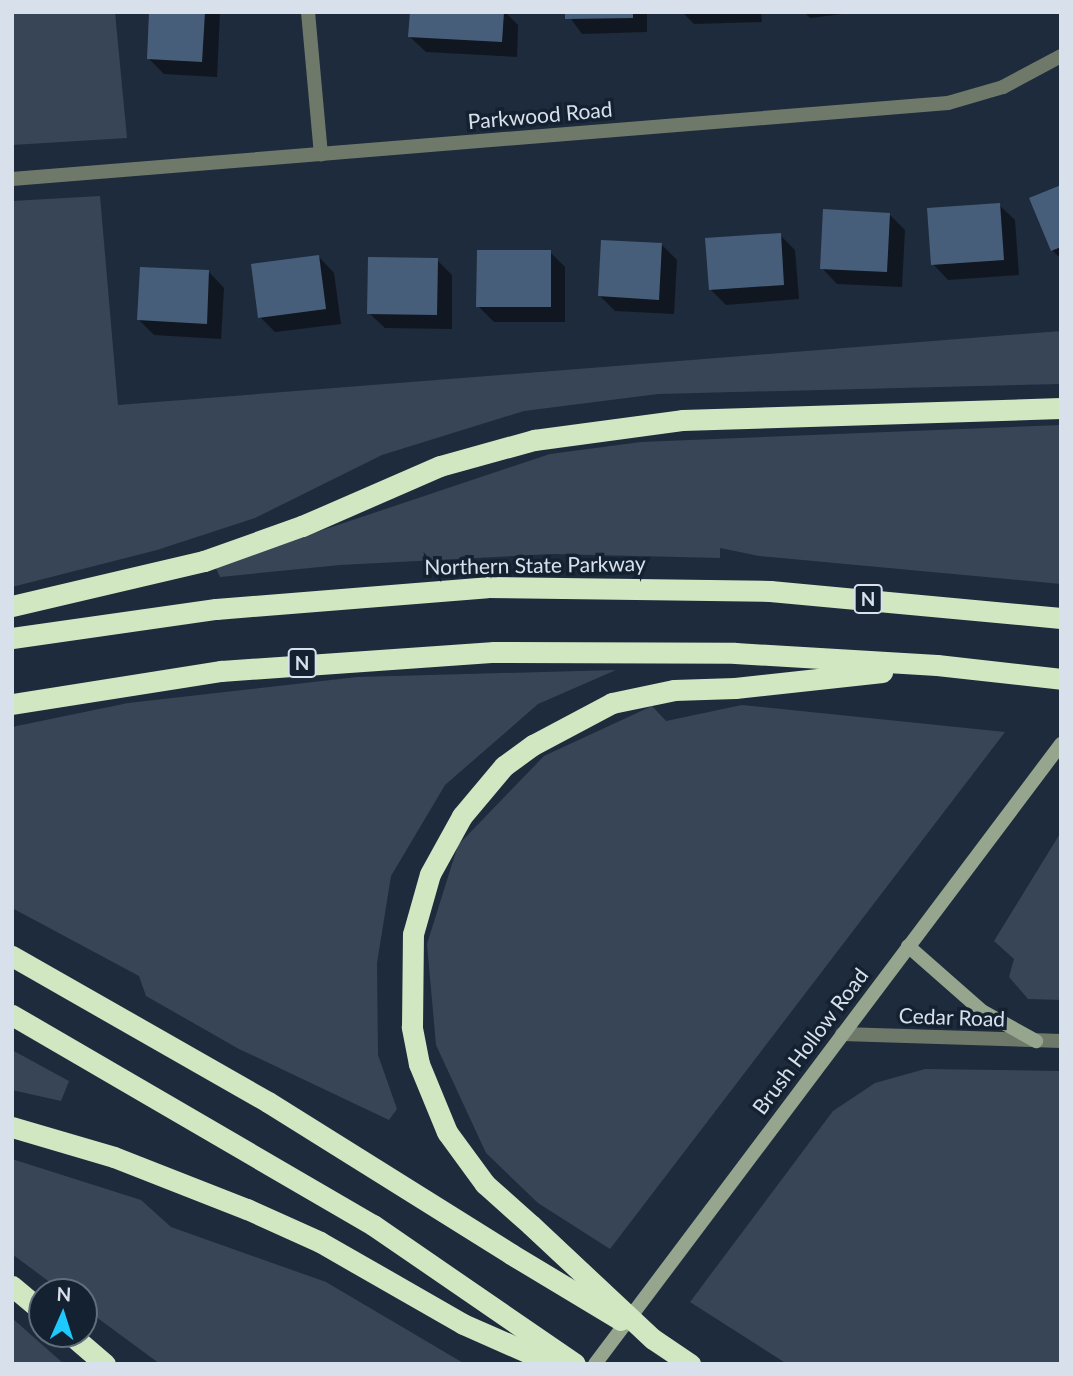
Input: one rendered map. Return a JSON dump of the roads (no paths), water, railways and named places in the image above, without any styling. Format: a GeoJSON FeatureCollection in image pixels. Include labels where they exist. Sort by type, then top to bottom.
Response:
{"type":"FeatureCollection","features":[{"type":"Feature","properties":{"kind":"highway"},"geometry":{"type":"LineString","coordinates":[[12,606],[204,561],[302,526],[440,466],[534,440],[682,420],[1061,408]]}},
{"type":"Feature","properties":{"kind":"highway","name":"Northern State Parkway"},"geometry":{"type":"LineString","coordinates":[[12,638],[203,610],[487,587],[770,591],[966,607],[1061,618]]}},
{"type":"Feature","properties":{"kind":"highway","name":"N"},"geometry":{"type":"LineString","coordinates":[[12,704],[221,671],[494,652],[723,653],[937,665],[1061,679]]}},
{"type":"Feature","properties":{"kind":"highway"},"geometry":{"type":"LineString","coordinates":[[653,1339],[485,1184],[447,1132],[419,1064],[412,1027],[413,934],[430,874],[462,816],[504,766],[533,744],[612,703],[674,690],[735,688],[937,665]]}},
{"type":"Feature","properties":{"kind":"highway"},"geometry":{"type":"LineString","coordinates":[[12,956],[268,1102],[690,1364]]}},
{"type":"Feature","properties":{"kind":"highway"},"geometry":{"type":"LineString","coordinates":[[12,1015],[361,1218],[481,1297],[575,1364]]}},
{"type":"Feature","properties":{"kind":"highway"},"geometry":{"type":"LineString","coordinates":[[12,1126],[114,1157],[247,1209],[320,1242],[463,1324],[554,1364]]}},
{"type":"Feature","properties":{"kind":"highway"},"geometry":{"type":"LineString","coordinates":[[12,1286],[28,1299]]}},
{"type":"Feature","properties":{"kind":"highway"},"geometry":{"type":"LineString","coordinates":[[86,1348],[105,1364]]}},
{"type":"Feature","properties":{"kind":"main road","name":"Brush Hollow Road"},"geometry":{"type":"LineString","coordinates":[[595,1364],[1061,744]]}},
{"type":"Feature","properties":{"kind":"main road"},"geometry":{"type":"LineString","coordinates":[[908,946],[982,1011],[1037,1041]]}},
{"type":"Feature","properties":{"kind":"street"},"geometry":{"type":"LineString","coordinates":[[308,12],[321,153]]}},
{"type":"Feature","properties":{"kind":"street","name":"Parkwood Road"},"geometry":{"type":"LineString","coordinates":[[12,179],[948,103],[1003,87],[1061,56]]}},
{"type":"Feature","properties":{"kind":"street","name":"Cedar Road"},"geometry":{"type":"LineString","coordinates":[[842,1034],[1061,1041]]}}]}
